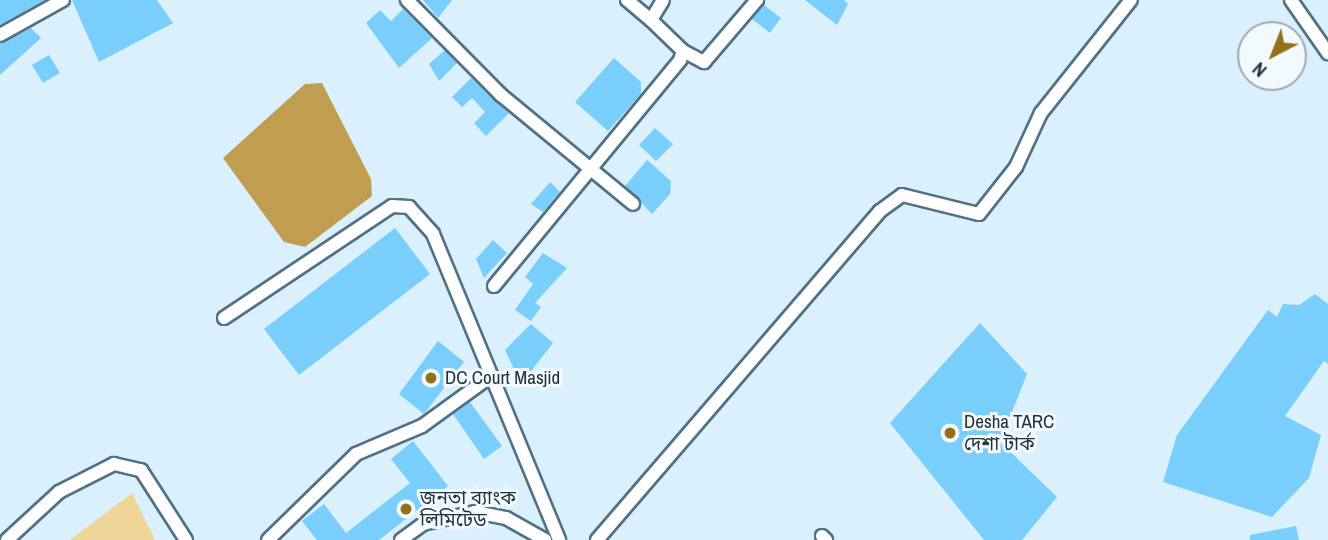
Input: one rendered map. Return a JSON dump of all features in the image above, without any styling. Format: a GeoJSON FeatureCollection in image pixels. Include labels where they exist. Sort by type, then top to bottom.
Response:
{"type":"FeatureCollection","features":[{"type":"Feature","properties":{"kind":"street"},"geometry":{"type":"LineString","coordinates":[[0,35],[63,0]]}},
{"type":"Feature","properties":{"kind":"street"},"geometry":{"type":"LineString","coordinates":[[407,0],[501,95],[633,204]]}},
{"type":"Feature","properties":{"kind":"street"},"geometry":{"type":"LineString","coordinates":[[627,0],[683,51],[704,62],[757,0]]}},
{"type":"Feature","properties":{"kind":"street"},"geometry":{"type":"LineString","coordinates":[[651,20],[663,0]]}},
{"type":"Feature","properties":{"kind":"street"},"geometry":{"type":"LineString","coordinates":[[597,540],[880,211],[902,195],[979,214],[1016,167],[1041,113],[1131,0]]}},
{"type":"Feature","properties":{"kind":"street"},"geometry":{"type":"LineString","coordinates":[[1291,0],[1327,48]]}},
{"type":"Feature","properties":{"kind":"street"},"geometry":{"type":"LineString","coordinates":[[494,286],[592,172],[683,51]]}},
{"type":"Feature","properties":{"kind":"street"},"geometry":{"type":"LineString","coordinates":[[224,318],[392,206],[409,206],[433,234],[559,540]]}},
{"type":"Feature","properties":{"kind":"street"},"geometry":{"type":"LineString","coordinates":[[268,540],[356,454],[422,426],[491,376]]}},
{"type":"Feature","properties":{"kind":"street"},"geometry":{"type":"LineString","coordinates":[[7,540],[60,492],[114,464],[141,470],[186,540]]}},
{"type":"Feature","properties":{"kind":"street"},"geometry":{"type":"LineString","coordinates":[[401,540],[423,524],[475,512],[506,518],[545,540]]}},
{"type":"Feature","properties":{"kind":"shaded area"},"geometry":{"type":"Polygon","coordinates":[[[322,83],[371,179],[372,196],[305,247],[284,242],[223,158],[305,84],[322,83]]]}},
{"type":"Feature","properties":{"kind":"shaded area"},"geometry":{"type":"Polygon","coordinates":[[[132,493],[155,540],[70,540],[132,493]]]}},
{"type":"Feature","properties":{"kind":"building"},"geometry":{"type":"Polygon","coordinates":[[[0,0],[45,0],[0,25],[0,0]]]}},
{"type":"Feature","properties":{"kind":"building"},"geometry":{"type":"Polygon","coordinates":[[[72,0],[157,0],[173,23],[99,62],[72,0]]]}},
{"type":"Feature","properties":{"kind":"building"},"geometry":{"type":"Polygon","coordinates":[[[423,0],[452,0],[438,18],[423,0]]]}},
{"type":"Feature","properties":{"kind":"building"},"geometry":{"type":"Polygon","coordinates":[[[805,0],[844,0],[848,4],[837,25],[805,0]]]}},
{"type":"Feature","properties":{"kind":"building"},"geometry":{"type":"Polygon","coordinates":[[[764,5],[781,18],[770,33],[752,19],[764,5]]]}},
{"type":"Feature","properties":{"kind":"building"},"geometry":{"type":"Polygon","coordinates":[[[403,9],[432,38],[399,68],[366,23],[380,10],[391,21],[403,9]]]}},
{"type":"Feature","properties":{"kind":"building"},"geometry":{"type":"Polygon","coordinates":[[[31,28],[41,38],[0,75],[0,44],[31,28]]]}},
{"type":"Feature","properties":{"kind":"building"},"geometry":{"type":"Polygon","coordinates":[[[445,50],[457,63],[439,81],[429,64],[445,50]]]}},
{"type":"Feature","properties":{"kind":"building"},"geometry":{"type":"Polygon","coordinates":[[[49,55],[60,73],[43,83],[32,65],[49,55]]]}},
{"type":"Feature","properties":{"kind":"building"},"geometry":{"type":"Polygon","coordinates":[[[614,58],[641,82],[641,94],[608,131],[575,102],[614,58]]]}},
{"type":"Feature","properties":{"kind":"building"},"geometry":{"type":"Polygon","coordinates":[[[471,78],[509,113],[486,136],[474,123],[485,112],[472,98],[462,107],[452,97],[471,78]]]}},
{"type":"Feature","properties":{"kind":"building"},"geometry":{"type":"Polygon","coordinates":[[[655,128],[673,144],[656,161],[639,145],[655,128]]]}},
{"type":"Feature","properties":{"kind":"building"},"geometry":{"type":"Polygon","coordinates":[[[647,160],[671,181],[670,194],[652,214],[625,186],[647,160]]]}},
{"type":"Feature","properties":{"kind":"building"},"geometry":{"type":"Polygon","coordinates":[[[550,182],[560,192],[543,212],[531,204],[550,182]]]}},
{"type":"Feature","properties":{"kind":"building"},"geometry":{"type":"Polygon","coordinates":[[[395,228],[430,274],[299,375],[264,329],[395,228]]]}},
{"type":"Feature","properties":{"kind":"building"},"geometry":{"type":"Polygon","coordinates":[[[493,240],[507,253],[484,278],[476,259],[493,240]]]}},
{"type":"Feature","properties":{"kind":"building"},"geometry":{"type":"Polygon","coordinates":[[[543,253],[567,268],[535,303],[541,307],[531,321],[515,310],[533,284],[525,277],[543,253]]]}},
{"type":"Feature","properties":{"kind":"building"},"geometry":{"type":"Polygon","coordinates":[[[1315,294],[1328,304],[1328,364],[1324,361],[1285,416],[1321,435],[1309,478],[1272,517],[1163,482],[1177,435],[1268,310],[1277,317],[1283,304],[1299,305],[1315,294]]]}},
{"type":"Feature","properties":{"kind":"building","name":"Desha TARC দেশা টার্ক"},"geometry":{"type":"Polygon","coordinates":[[[980,323],[1027,374],[1000,442],[1057,497],[1022,540],[984,540],[890,423],[980,323]]]}},
{"type":"Feature","properties":{"kind":"building"},"geometry":{"type":"Polygon","coordinates":[[[531,324],[553,343],[521,384],[505,350],[531,324]]]}},
{"type":"Feature","properties":{"kind":"building","name":"DC Court Masjid"},"geometry":{"type":"Polygon","coordinates":[[[438,341],[464,362],[424,414],[399,394],[438,341]]]}},
{"type":"Feature","properties":{"kind":"building"},"geometry":{"type":"Polygon","coordinates":[[[470,402],[502,446],[484,459],[453,414],[470,402]]]}},
{"type":"Feature","properties":{"kind":"building"},"geometry":{"type":"Polygon","coordinates":[[[413,441],[448,486],[379,540],[317,540],[302,521],[324,504],[346,533],[410,483],[391,459],[413,441]]]}},
{"type":"Feature","properties":{"kind":"building"},"geometry":{"type":"Polygon","coordinates":[[[1296,526],[1299,540],[1250,540],[1250,535],[1296,526]]]}},
{"type":"Feature","properties":{"kind":"place","name":"DC Court Masjid"},"geometry":{"type":"Point","coordinates":[431,378]}},
{"type":"Feature","properties":{"kind":"place","name":"Desha TARC দেশা টার্ক"},"geometry":{"type":"Point","coordinates":[950,433]}},
{"type":"Feature","properties":{"kind":"place","name":"জনতা ব্যাংক লিমিটেড"},"geometry":{"type":"Point","coordinates":[406,509]}}]}
